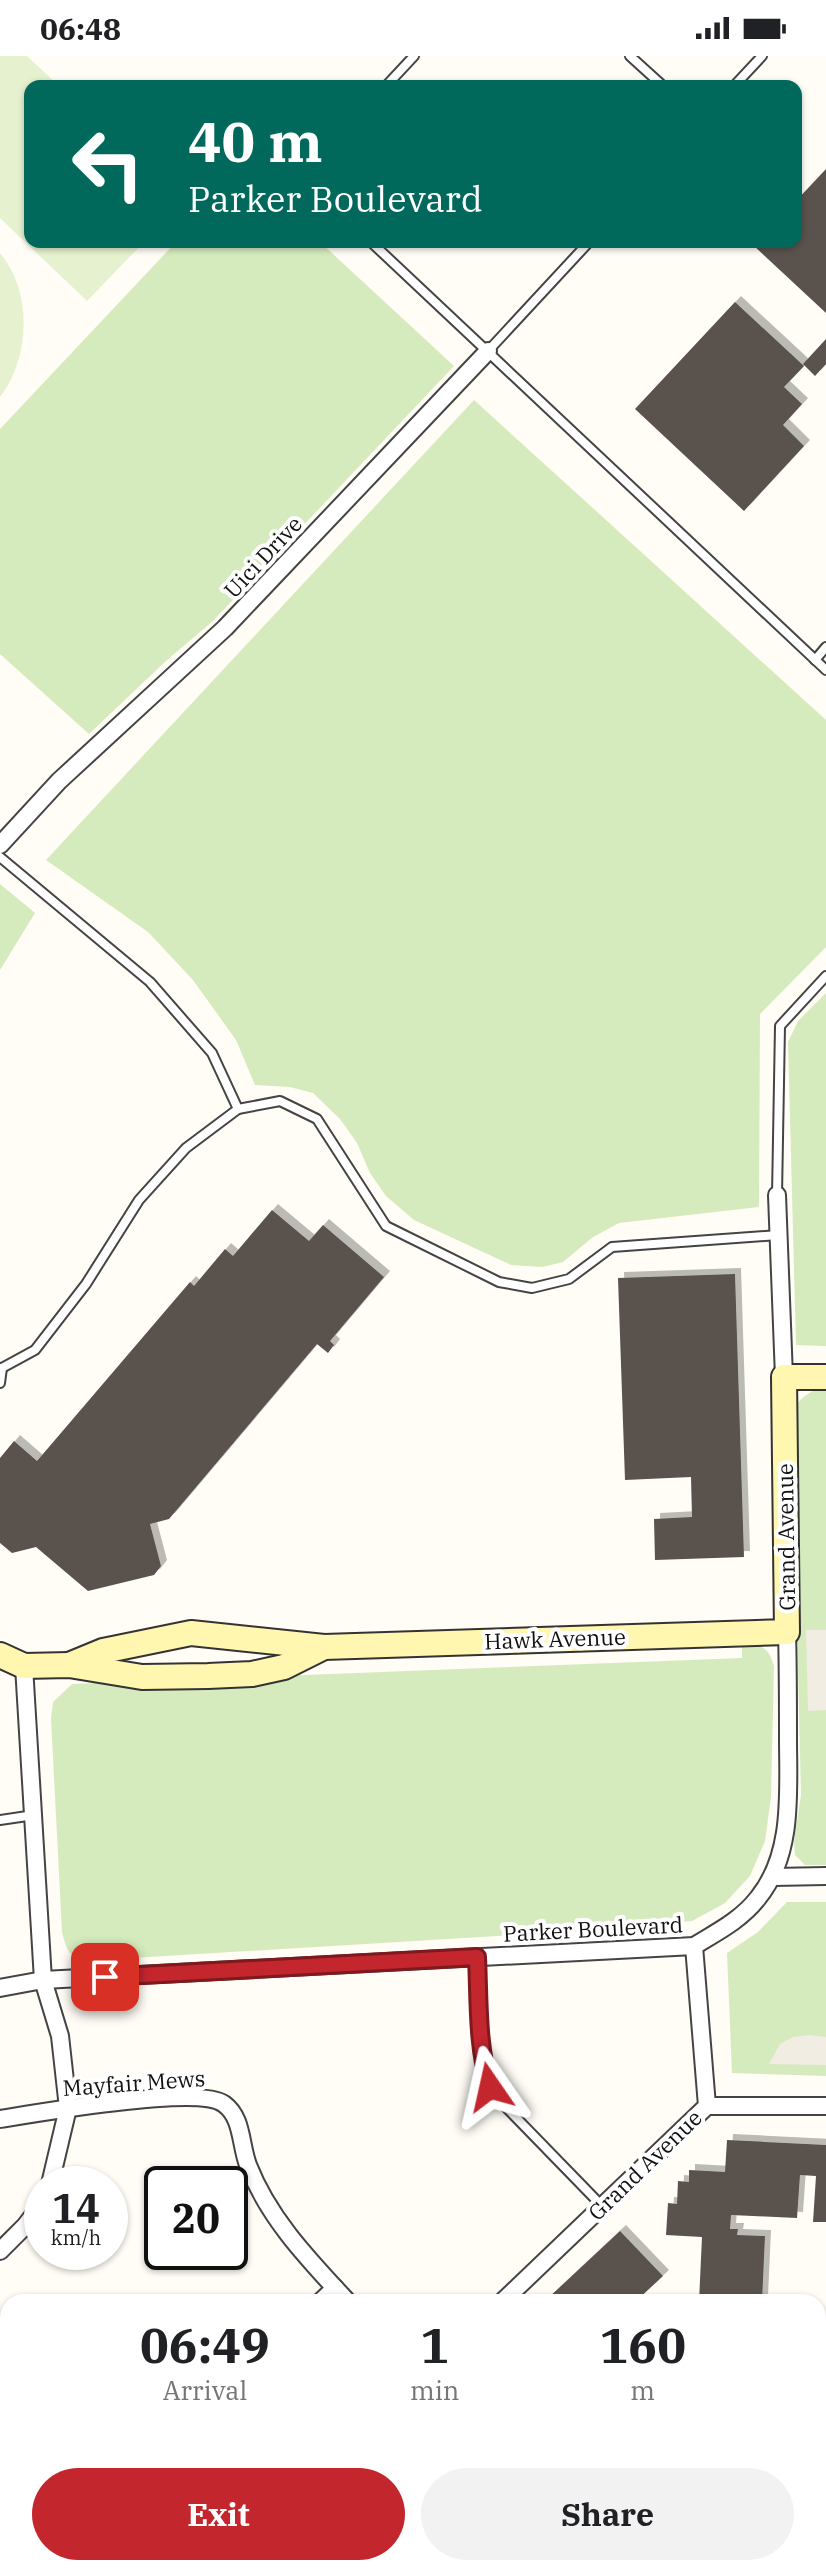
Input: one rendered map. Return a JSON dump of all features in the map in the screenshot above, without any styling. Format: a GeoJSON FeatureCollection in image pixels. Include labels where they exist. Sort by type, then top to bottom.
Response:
{"type":"FeatureCollection","features":[{"type":"Feature","properties":{"kind":"street","name":"Uici Drive"},"geometry":{"type":"LineString","coordinates":[[0,845],[59,781],[225,628],[488,351]]}},
{"type":"Feature","properties":{"kind":"street","name":"Grand Avenue"},"geometry":{"type":"LineString","coordinates":[[773,1877],[784,1840],[789,1795],[784,1377],[777,1195]]}},
{"type":"Feature","properties":{"kind":"street"},"geometry":{"type":"LineString","coordinates":[[784,1377],[826,1377]]}},
{"type":"Feature","properties":{"kind":"street","name":"Hawk Avenue"},"geometry":{"type":"LineString","coordinates":[[69,1665],[103,1651],[191,1633],[324,1647],[787,1632]]}},
{"type":"Feature","properties":{"kind":"street","name":"Hawk Avenue"},"geometry":{"type":"LineString","coordinates":[[0,1655],[24,1666],[69,1665],[142,1677],[252,1674],[284,1667],[324,1647]]}},
{"type":"Feature","properties":{"kind":"street"},"geometry":{"type":"LineString","coordinates":[[24,1666],[43,1980],[60,2036],[68,2108],[54,2166]]}},
{"type":"Feature","properties":{"kind":"street"},"geometry":{"type":"LineString","coordinates":[[773,1877],[826,1876]]}},
{"type":"Feature","properties":{"kind":"street","name":"Parker Boulevard"},"geometry":{"type":"LineString","coordinates":[[0,1988],[43,1980],[694,1946],[734,1922],[757,1900],[773,1877]]}},
{"type":"Feature","properties":{"kind":"street","name":"Grand Avenue"},"geometry":{"type":"LineString","coordinates":[[510,2294],[707,2106],[694,1946]]}},
{"type":"Feature","properties":{"kind":"street","name":"Mayfair Mews"},"geometry":{"type":"LineString","coordinates":[[0,2119],[166,2098],[215,2098],[235,2115],[247,2164],[272,2213],[297,2248],[341,2294]]}},
{"type":"Feature","properties":{"kind":"street"},"geometry":{"type":"LineString","coordinates":[[707,2106],[826,2106]]}},
{"type":"Feature","properties":{"kind":"street"},"geometry":{"type":"LineString","coordinates":[[0,2251],[24,2227]]}},
{"type":"Feature","properties":{"kind":"street"},"geometry":{"type":"LineString","coordinates":[[329,2294],[335,2288]]}},
{"type":"Feature","properties":{"kind":"lane"},"geometry":{"type":"LineString","coordinates":[[392,80],[414,56]]}},
{"type":"Feature","properties":{"kind":"lane"},"geometry":{"type":"LineString","coordinates":[[630,56],[656,80]]}},
{"type":"Feature","properties":{"kind":"lane"},"geometry":{"type":"LineString","coordinates":[[739,80],[756,58]]}},
{"type":"Feature","properties":{"kind":"lane"},"geometry":{"type":"LineString","coordinates":[[377,248],[826,670]]}},
{"type":"Feature","properties":{"kind":"lane"},"geometry":{"type":"LineString","coordinates":[[488,351],[583,248]]}},
{"type":"Feature","properties":{"kind":"lane"},"geometry":{"type":"LineString","coordinates":[[815,660],[826,647]]}},
{"type":"Feature","properties":{"kind":"lane"},"geometry":{"type":"LineString","coordinates":[[0,857],[150,982],[212,1053],[238,1109]]}},
{"type":"Feature","properties":{"kind":"lane"},"geometry":{"type":"LineString","coordinates":[[777,1195],[780,1026],[826,976]]}},
{"type":"Feature","properties":{"kind":"lane"},"geometry":{"type":"LineString","coordinates":[[0,1383],[1,1368],[35,1350],[86,1284],[139,1200],[186,1148],[238,1109],[280,1101],[317,1119],[386,1226],[499,1282],[532,1288],[569,1279],[612,1247],[778,1235]]}},
{"type":"Feature","properties":{"kind":"lane"},"geometry":{"type":"LineString","coordinates":[[0,1820],[35,1815]]}},
{"type":"Feature","properties":{"kind":"lane"},"geometry":{"type":"LineString","coordinates":[[477,1957],[481,2036],[490,2087],[497,2098],[602,2206]]}},
{"type":"Feature","properties":{"kind":"green space"},"geometry":{"type":"Polygon","coordinates":[[[0,56],[27,56],[53,80],[24,80],[24,241],[0,218],[0,56]]]}},
{"type":"Feature","properties":{"kind":"green space"},"geometry":{"type":"Polygon","coordinates":[[[31,248],[138,248],[87,301],[31,248]]]}},
{"type":"Feature","properties":{"kind":"green space"},"geometry":{"type":"Polygon","coordinates":[[[170,248],[326,248],[454,366],[213,621],[89,734],[0,654],[0,429],[170,248]]]}},
{"type":"Feature","properties":{"kind":"green space"},"geometry":{"type":"Polygon","coordinates":[[[0,253],[18,286],[24,325],[17,364],[0,397],[0,253]]]}},
{"type":"Feature","properties":{"kind":"green space"},"geometry":{"type":"Polygon","coordinates":[[[474,400],[826,720],[826,947],[760,1014],[759,1207],[619,1223],[593,1237],[563,1262],[542,1267],[511,1265],[414,1220],[386,1196],[340,1119],[313,1093],[290,1087],[255,1085],[236,1040],[193,980],[148,932],[46,860],[474,400]]]}},
{"type":"Feature","properties":{"kind":"green space"},"geometry":{"type":"Polygon","coordinates":[[[0,884],[35,913],[0,970],[0,884]]]}},
{"type":"Feature","properties":{"kind":"green space"},"geometry":{"type":"Polygon","coordinates":[[[826,993],[826,1346],[796,1345],[788,1042],[798,1021],[826,993]]]}},
{"type":"Feature","properties":{"kind":"green space"},"geometry":{"type":"Polygon","coordinates":[[[817,1389],[826,1389],[826,1865],[805,1865],[795,1855],[794,1841],[801,1795],[792,1418],[800,1400],[817,1389]]]}},
{"type":"Feature","properties":{"kind":"green space"},"geometry":{"type":"Polygon","coordinates":[[[754,1644],[767,1652],[774,1666],[771,1797],[765,1841],[750,1876],[725,1903],[692,1921],[612,1929],[83,1961],[70,1953],[66,1946],[62,1932],[51,1718],[53,1702],[72,1684],[742,1658],[742,1645],[754,1644]]]}},
{"type":"Feature","properties":{"kind":"green space"},"geometry":{"type":"Polygon","coordinates":[[[787,1902],[826,1902],[826,2076],[732,2073],[727,1953],[758,1932],[787,1902]]]}},
{"type":"Feature","properties":{"kind":"shaded area"},"geometry":{"type":"Polygon","coordinates":[[[806,1630],[826,1630],[826,1710],[808,1711],[806,1630]]]}},
{"type":"Feature","properties":{"kind":"shaded area"},"geometry":{"type":"Polygon","coordinates":[[[793,2037],[826,2037],[826,2065],[769,2064],[780,2044],[793,2037]]]}},
{"type":"Feature","properties":{"kind":"building"},"geometry":{"type":"Polygon","coordinates":[[[826,169],[826,313],[756,248],[802,248],[802,195],[826,169]]]}},
{"type":"Feature","properties":{"kind":"building"},"geometry":{"type":"Polygon","coordinates":[[[735,302],[804,366],[784,387],[802,404],[783,425],[804,446],[744,511],[635,409],[735,302]]]}},
{"type":"Feature","properties":{"kind":"building"},"geometry":{"type":"Polygon","coordinates":[[[826,339],[826,364],[815,376],[803,364],[826,339]]]}},
{"type":"Feature","properties":{"kind":"building"},"geometry":{"type":"Polygon","coordinates":[[[272,1210],[309,1241],[323,1225],[384,1277],[330,1341],[334,1345],[328,1353],[317,1344],[169,1519],[150,1524],[161,1566],[154,1575],[88,1591],[36,1547],[12,1553],[0,1543],[0,1458],[14,1441],[37,1461],[190,1282],[194,1286],[225,1249],[233,1256],[272,1210]]]}},
{"type":"Feature","properties":{"kind":"building"},"geometry":{"type":"Polygon","coordinates":[[[735,1274],[744,1557],[655,1560],[654,1519],[692,1517],[691,1477],[625,1480],[618,1278],[735,1274]]]}},
{"type":"Feature","properties":{"kind":"building"},"geometry":{"type":"Polygon","coordinates":[[[727,2140],[826,2145],[826,2222],[813,2222],[816,2176],[800,2175],[797,2218],[731,2215],[730,2229],[738,2229],[737,2235],[765,2236],[762,2294],[699,2294],[702,2237],[666,2235],[668,2203],[677,2204],[678,2181],[689,2182],[689,2170],[725,2172],[727,2140]]]}},
{"type":"Feature","properties":{"kind":"building"},"geometry":{"type":"Polygon","coordinates":[[[620,2231],[663,2276],[644,2294],[553,2294],[620,2231]]]}},
{"type":"Feature","properties":{"kind":"route"},"geometry":{"type":"LineString","coordinates":[[105,1977],[477,1957],[481,2036],[490,2087]]}}]}
